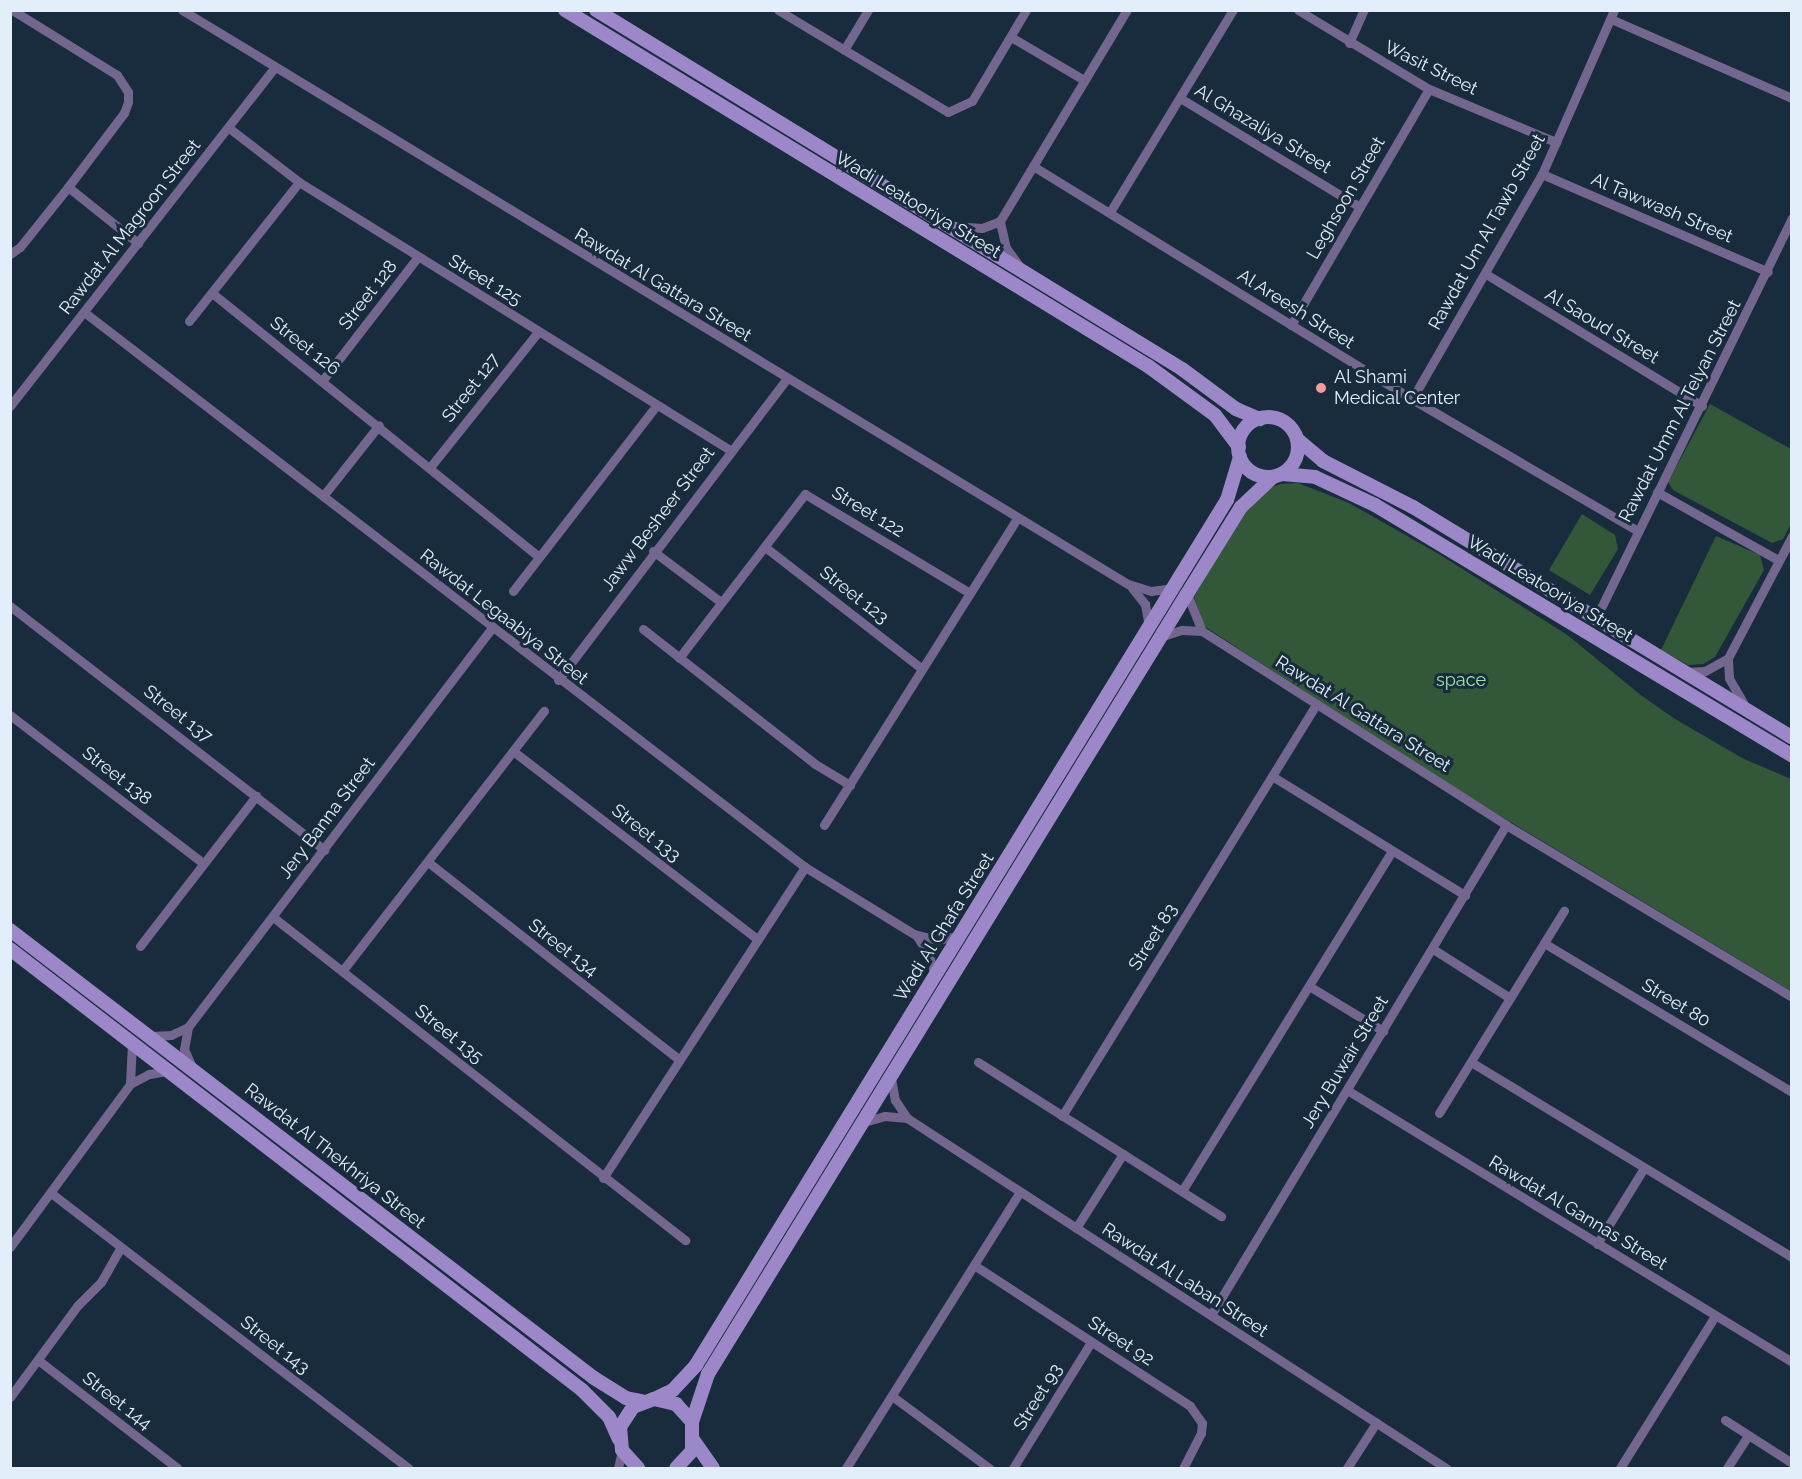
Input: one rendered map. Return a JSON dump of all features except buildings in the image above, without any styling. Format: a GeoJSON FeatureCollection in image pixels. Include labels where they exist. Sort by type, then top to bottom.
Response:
{"type":"FeatureCollection","features":[{"type":"Feature","properties":{"kind":"street","name":"Rawdat Al Gattara Street"},"geometry":{"type":"LineString","coordinates":[[182,10],[786,380],[1128,584],[1150,591],[1173,588]]}},
{"type":"Feature","properties":{"kind":"street","name":"Wadi Leatooriya Street"},"geometry":{"type":"LineString","coordinates":[[564,10],[1148,366],[1215,415],[1239,452]]}},
{"type":"Feature","properties":{"kind":"street","name":"Wadi Leatooriya Street"},"geometry":{"type":"LineString","coordinates":[[596,10],[1182,369],[1236,409],[1260,419]]}},
{"type":"Feature","properties":{"kind":"street"},"geometry":{"type":"LineString","coordinates":[[778,10],[948,112],[972,101],[1026,10]]}},
{"type":"Feature","properties":{"kind":"street"},"geometry":{"type":"LineString","coordinates":[[844,50],[868,10]]}},
{"type":"Feature","properties":{"kind":"street"},"geometry":{"type":"LineString","coordinates":[[1024,271],[1006,248],[1000,221],[1127,10]]}},
{"type":"Feature","properties":{"kind":"street"},"geometry":{"type":"LineString","coordinates":[[1110,212],[1233,10]]}},
{"type":"Feature","properties":{"kind":"street","name":"Wasit Street"},"geometry":{"type":"LineString","coordinates":[[1298,10],[1349,43],[1430,89],[1556,142]]}},
{"type":"Feature","properties":{"kind":"street"},"geometry":{"type":"LineString","coordinates":[[1349,43],[1364,10]]}},
{"type":"Feature","properties":{"kind":"street"},"geometry":{"type":"LineString","coordinates":[[10,23],[15,12],[117,75],[128,92],[124,112],[68,187],[10,254]]}},
{"type":"Feature","properties":{"kind":"street"},"geometry":{"type":"LineString","coordinates":[[1612,15],[1791,98]]}},
{"type":"Feature","properties":{"kind":"street","name":"Rawdat Um Al Tawb Street"},"geometry":{"type":"LineString","coordinates":[[1412,399],[1542,174],[1612,15]]}},
{"type":"Feature","properties":{"kind":"street"},"geometry":{"type":"LineString","coordinates":[[1011,37],[1084,80]]}},
{"type":"Feature","properties":{"kind":"street","name":"Rawdat Al Magroon Street"},"geometry":{"type":"LineString","coordinates":[[10,406],[275,67]]}},
{"type":"Feature","properties":{"kind":"street","name":"Leghsoon Street"},"geometry":{"type":"LineString","coordinates":[[1291,325],[1430,89]]}},
{"type":"Feature","properties":{"kind":"street","name":"Al Ghazaliya Street"},"geometry":{"type":"LineString","coordinates":[[1180,98],[1360,207]]}},
{"type":"Feature","properties":{"kind":"street","name":"Street 125"},"geometry":{"type":"LineString","coordinates":[[229,128],[299,182],[417,258],[730,450]]}},
{"type":"Feature","properties":{"kind":"street","name":"Al Areesh Street"},"geometry":{"type":"LineString","coordinates":[[1032,166],[1412,399],[1638,531]]}},
{"type":"Feature","properties":{"kind":"street","name":"Al Tawwash Street"},"geometry":{"type":"LineString","coordinates":[[1542,174],[1768,272]]}},
{"type":"Feature","properties":{"kind":"street"},"geometry":{"type":"LineString","coordinates":[[189,321],[299,182]]}},
{"type":"Feature","properties":{"kind":"street"},"geometry":{"type":"LineString","coordinates":[[68,187],[138,243]]}},
{"type":"Feature","properties":{"kind":"street","name":"Rawdat Umm Al Telyan Street"},"geometry":{"type":"LineString","coordinates":[[1596,618],[1768,272],[1791,218]]}},
{"type":"Feature","properties":{"kind":"street"},"geometry":{"type":"LineString","coordinates":[[948,225],[973,228],[1000,221]]}},
{"type":"Feature","properties":{"kind":"street","name":"Street 128"},"geometry":{"type":"LineString","coordinates":[[322,381],[417,258]]}},
{"type":"Feature","properties":{"kind":"street","name":"Al Saoud Street"},"geometry":{"type":"LineString","coordinates":[[1486,274],[1702,406]]}},
{"type":"Feature","properties":{"kind":"street","name":"Street 126"},"geometry":{"type":"LineString","coordinates":[[212,293],[431,466],[539,557]]}},
{"type":"Feature","properties":{"kind":"street","name":"Rawdat Legaabiya Street"},"geometry":{"type":"LineString","coordinates":[[84,312],[491,629],[805,867],[914,934],[936,940],[959,936]]}},
{"type":"Feature","properties":{"kind":"street","name":"Street 127"},"geometry":{"type":"LineString","coordinates":[[431,466],[538,332]]}},
{"type":"Feature","properties":{"kind":"street","name":"Jaww Besheer Street"},"geometry":{"type":"LineString","coordinates":[[558,680],[653,550],[786,380]]}},
{"type":"Feature","properties":{"kind":"street"},"geometry":{"type":"LineString","coordinates":[[513,591],[657,405]]}},
{"type":"Feature","properties":{"kind":"street"},"geometry":{"type":"LineString","coordinates":[[1273,418],[1287,424],[1297,439],[1296,459],[1277,475],[1253,473],[1239,452],[1245,429],[1260,419],[1273,418]]}},
{"type":"Feature","properties":{"kind":"street"},"geometry":{"type":"LineString","coordinates":[[323,496],[379,425]]}},
{"type":"Feature","properties":{"kind":"street","name":"Wadi Leatooriya Street"},"geometry":{"type":"LineString","coordinates":[[1297,439],[1323,461],[1413,507],[1791,737]]}},
{"type":"Feature","properties":{"kind":"street","name":"Wadi Al Ghafa Street"},"geometry":{"type":"LineString","coordinates":[[621,1444],[625,1416],[648,1400],[673,1390],[696,1365],[1227,500],[1239,452]]}},
{"type":"Feature","properties":{"kind":"street","name":"Wadi Leatooriya Street"},"geometry":{"type":"LineString","coordinates":[[1277,475],[1315,477],[1375,505],[1791,756]]}},
{"type":"Feature","properties":{"kind":"street","name":"Wadi Al Ghafa Street"},"geometry":{"type":"LineString","coordinates":[[692,1422],[708,1374],[1187,594],[1241,507],[1277,475]]}},
{"type":"Feature","properties":{"kind":"street"},"geometry":{"type":"LineString","coordinates":[[1657,492],[1778,560]]}},
{"type":"Feature","properties":{"kind":"street","name":"Street 122"},"geometry":{"type":"LineString","coordinates":[[679,658],[805,494],[970,593]]}},
{"type":"Feature","properties":{"kind":"street"},"geometry":{"type":"LineString","coordinates":[[824,825],[1017,519]]}},
{"type":"Feature","properties":{"kind":"street"},"geometry":{"type":"LineString","coordinates":[[1749,711],[1729,678],[1728,658],[1791,536]]}},
{"type":"Feature","properties":{"kind":"street","name":"Street 123"},"geometry":{"type":"LineString","coordinates":[[765,547],[922,669]]}},
{"type":"Feature","properties":{"kind":"street"},"geometry":{"type":"LineString","coordinates":[[653,550],[721,602]]}},
{"type":"Feature","properties":{"kind":"street","name":"Rawdat Al Gattara Street"},"geometry":{"type":"LineString","coordinates":[[1128,584],[1145,604],[1149,630]]}},
{"type":"Feature","properties":{"kind":"street"},"geometry":{"type":"LineString","coordinates":[[1163,636],[1182,630],[1202,632],[1187,594]]}},
{"type":"Feature","properties":{"kind":"street","name":"Street 137"},"geometry":{"type":"LineString","coordinates":[[10,606],[325,850]]}},
{"type":"Feature","properties":{"kind":"street","name":"Jery Banna Street"},"geometry":{"type":"LineString","coordinates":[[188,1027],[491,629]]}},
{"type":"Feature","properties":{"kind":"street"},"geometry":{"type":"LineString","coordinates":[[643,629],[815,764],[850,785]]}},
{"type":"Feature","properties":{"kind":"street","name":"Rawdat Al Gattara Street"},"geometry":{"type":"LineString","coordinates":[[1202,632],[1506,825],[1791,997]]}},
{"type":"Feature","properties":{"kind":"street"},"geometry":{"type":"LineString","coordinates":[[1684,672],[1705,671],[1728,658]]}},
{"type":"Feature","properties":{"kind":"street","name":"Street 83"},"geometry":{"type":"LineString","coordinates":[[1062,1116],[1316,704]]}},
{"type":"Feature","properties":{"kind":"street"},"geometry":{"type":"LineString","coordinates":[[343,970],[544,711]]}},
{"type":"Feature","properties":{"kind":"street","name":"Street 138"},"geometry":{"type":"LineString","coordinates":[[10,715],[203,863]]}},
{"type":"Feature","properties":{"kind":"street","name":"Street 133"},"geometry":{"type":"LineString","coordinates":[[513,752],[758,940]]}},
{"type":"Feature","properties":{"kind":"street"},"geometry":{"type":"LineString","coordinates":[[1272,776],[1466,895]]}},
{"type":"Feature","properties":{"kind":"street"},"geometry":{"type":"LineString","coordinates":[[140,946],[256,796]]}},
{"type":"Feature","properties":{"kind":"street","name":"Jery Buwair Street"},"geometry":{"type":"LineString","coordinates":[[1211,1315],[1466,895],[1506,825]]}},
{"type":"Feature","properties":{"kind":"street"},"geometry":{"type":"LineString","coordinates":[[1182,1191],[1392,851]]}},
{"type":"Feature","properties":{"kind":"street","name":"Street 134"},"geometry":{"type":"LineString","coordinates":[[428,862],[678,1059]]}},
{"type":"Feature","properties":{"kind":"street"},"geometry":{"type":"LineString","coordinates":[[603,1178],[678,1059],[805,867]]}},
{"type":"Feature","properties":{"kind":"street"},"geometry":{"type":"LineString","coordinates":[[1439,1113],[1564,911]]}},
{"type":"Feature","properties":{"kind":"street","name":"Street 135"},"geometry":{"type":"LineString","coordinates":[[273,917],[685,1240]]}},
{"type":"Feature","properties":{"kind":"street","name":"Rawdat Al Thekhriya Street"},"geometry":{"type":"LineString","coordinates":[[10,930],[152,1036],[594,1378],[626,1398],[676,1404],[692,1422]]}},
{"type":"Feature","properties":{"kind":"street","name":"Rawdat Legaabiya Street"},"geometry":{"type":"LineString","coordinates":[[914,934],[928,953],[935,975]]}},
{"type":"Feature","properties":{"kind":"street","name":"Street 80"},"geometry":{"type":"LineString","coordinates":[[1544,943],[1791,1092]]}},
{"type":"Feature","properties":{"kind":"street","name":"Rawdat Al Thekhriya Street"},"geometry":{"type":"LineString","coordinates":[[10,949],[582,1390],[609,1417],[621,1444],[638,1468]]}},
{"type":"Feature","properties":{"kind":"street"},"geometry":{"type":"LineString","coordinates":[[1433,949],[1510,998]]}},
{"type":"Feature","properties":{"kind":"street"},"geometry":{"type":"LineString","coordinates":[[1309,986],[1383,1031]]}},
{"type":"Feature","properties":{"kind":"street"},"geometry":{"type":"LineString","coordinates":[[152,1036],[171,1035],[188,1027]]}},
{"type":"Feature","properties":{"kind":"street"},"geometry":{"type":"LineString","coordinates":[[188,1027],[184,1049],[194,1069]]}},
{"type":"Feature","properties":{"kind":"street"},"geometry":{"type":"LineString","coordinates":[[10,1247],[130,1084],[134,1063],[132,1042]]}},
{"type":"Feature","properties":{"kind":"street"},"geometry":{"type":"LineString","coordinates":[[978,1062],[1221,1216]]}},
{"type":"Feature","properties":{"kind":"street"},"geometry":{"type":"LineString","coordinates":[[1471,1062],[1791,1257]]}},
{"type":"Feature","properties":{"kind":"street"},"geometry":{"type":"LineString","coordinates":[[130,1084],[149,1074],[170,1071]]}},
{"type":"Feature","properties":{"kind":"street","name":"Rawdat Al Laban Street"},"geometry":{"type":"LineString","coordinates":[[891,1078],[895,1100],[907,1118],[1446,1468]]}},
{"type":"Feature","properties":{"kind":"street","name":"Rawdat Al Gannas Street"},"geometry":{"type":"LineString","coordinates":[[1347,1090],[1791,1362]]}},
{"type":"Feature","properties":{"kind":"street"},"geometry":{"type":"LineString","coordinates":[[864,1122],[885,1116],[907,1118]]}},
{"type":"Feature","properties":{"kind":"street"},"geometry":{"type":"LineString","coordinates":[[1076,1228],[1123,1154]]}},
{"type":"Feature","properties":{"kind":"street"},"geometry":{"type":"LineString","coordinates":[[1597,1244],[1644,1168]]}},
{"type":"Feature","properties":{"kind":"street"},"geometry":{"type":"LineString","coordinates":[[846,1468],[1020,1192]]}},
{"type":"Feature","properties":{"kind":"street","name":"Street 143"},"geometry":{"type":"LineString","coordinates":[[51,1193],[408,1468]]}},
{"type":"Feature","properties":{"kind":"street"},"geometry":{"type":"LineString","coordinates":[[10,1397],[101,1282],[121,1247]]}},
{"type":"Feature","properties":{"kind":"street","name":"Street 92"},"geometry":{"type":"LineString","coordinates":[[974,1265],[1190,1406],[1198,1415],[1201,1433],[1183,1468]]}},
{"type":"Feature","properties":{"kind":"street"},"geometry":{"type":"LineString","coordinates":[[1620,1468],[1715,1316]]}},
{"type":"Feature","properties":{"kind":"street","name":"Street 93"},"geometry":{"type":"LineString","coordinates":[[1013,1468],[1091,1342]]}},
{"type":"Feature","properties":{"kind":"street","name":"Street 144"},"geometry":{"type":"LineString","coordinates":[[38,1360],[177,1468]]}},
{"type":"Feature","properties":{"kind":"street"},"geometry":{"type":"LineString","coordinates":[[892,1396],[989,1468]]}},
{"type":"Feature","properties":{"kind":"street"},"geometry":{"type":"LineString","coordinates":[[1725,1420],[1791,1464]]}},
{"type":"Feature","properties":{"kind":"street"},"geometry":{"type":"LineString","coordinates":[[676,1468],[686,1460],[694,1441],[692,1422]]}},
{"type":"Feature","properties":{"kind":"street"},"geometry":{"type":"LineString","coordinates":[[1347,1468],[1376,1423]]}},
{"type":"Feature","properties":{"kind":"street"},"geometry":{"type":"LineString","coordinates":[[1727,1468],[1748,1436]]}},
{"type":"Feature","properties":{"kind":"street"},"geometry":{"type":"LineString","coordinates":[[694,1441],[713,1468]]}},
{"type":"Feature","properties":{"kind":"street"},"geometry":{"type":"LineString","coordinates":[[618,1468],[621,1444]]}},
{"type":"Feature","properties":{"kind":"green space"},"geometry":{"type":"Polygon","coordinates":[[[1710,404],[1791,449],[1791,524],[1783,539],[1772,543],[1673,490],[1668,482],[1710,404]]]}},
{"type":"Feature","properties":{"kind":"green space","name":"space"},"geometry":{"type":"Polygon","coordinates":[[[1298,483],[1349,503],[1437,553],[1566,634],[1642,696],[1675,719],[1744,759],[1791,779],[1791,991],[1423,769],[1204,626],[1194,597],[1245,508],[1265,490],[1280,484],[1298,483]]]}},
{"type":"Feature","properties":{"kind":"green space"},"geometry":{"type":"Polygon","coordinates":[[[1582,514],[1615,535],[1618,549],[1590,595],[1549,570],[1582,514]]]}},
{"type":"Feature","properties":{"kind":"green space"},"geometry":{"type":"Polygon","coordinates":[[[1716,536],[1760,555],[1764,570],[1715,657],[1703,664],[1688,665],[1661,650],[1716,536]]]}},
{"type":"Feature","properties":{"kind":"place","name":"Al Shami Medical Center"},"geometry":{"type":"Point","coordinates":[1321,388]}}]}
